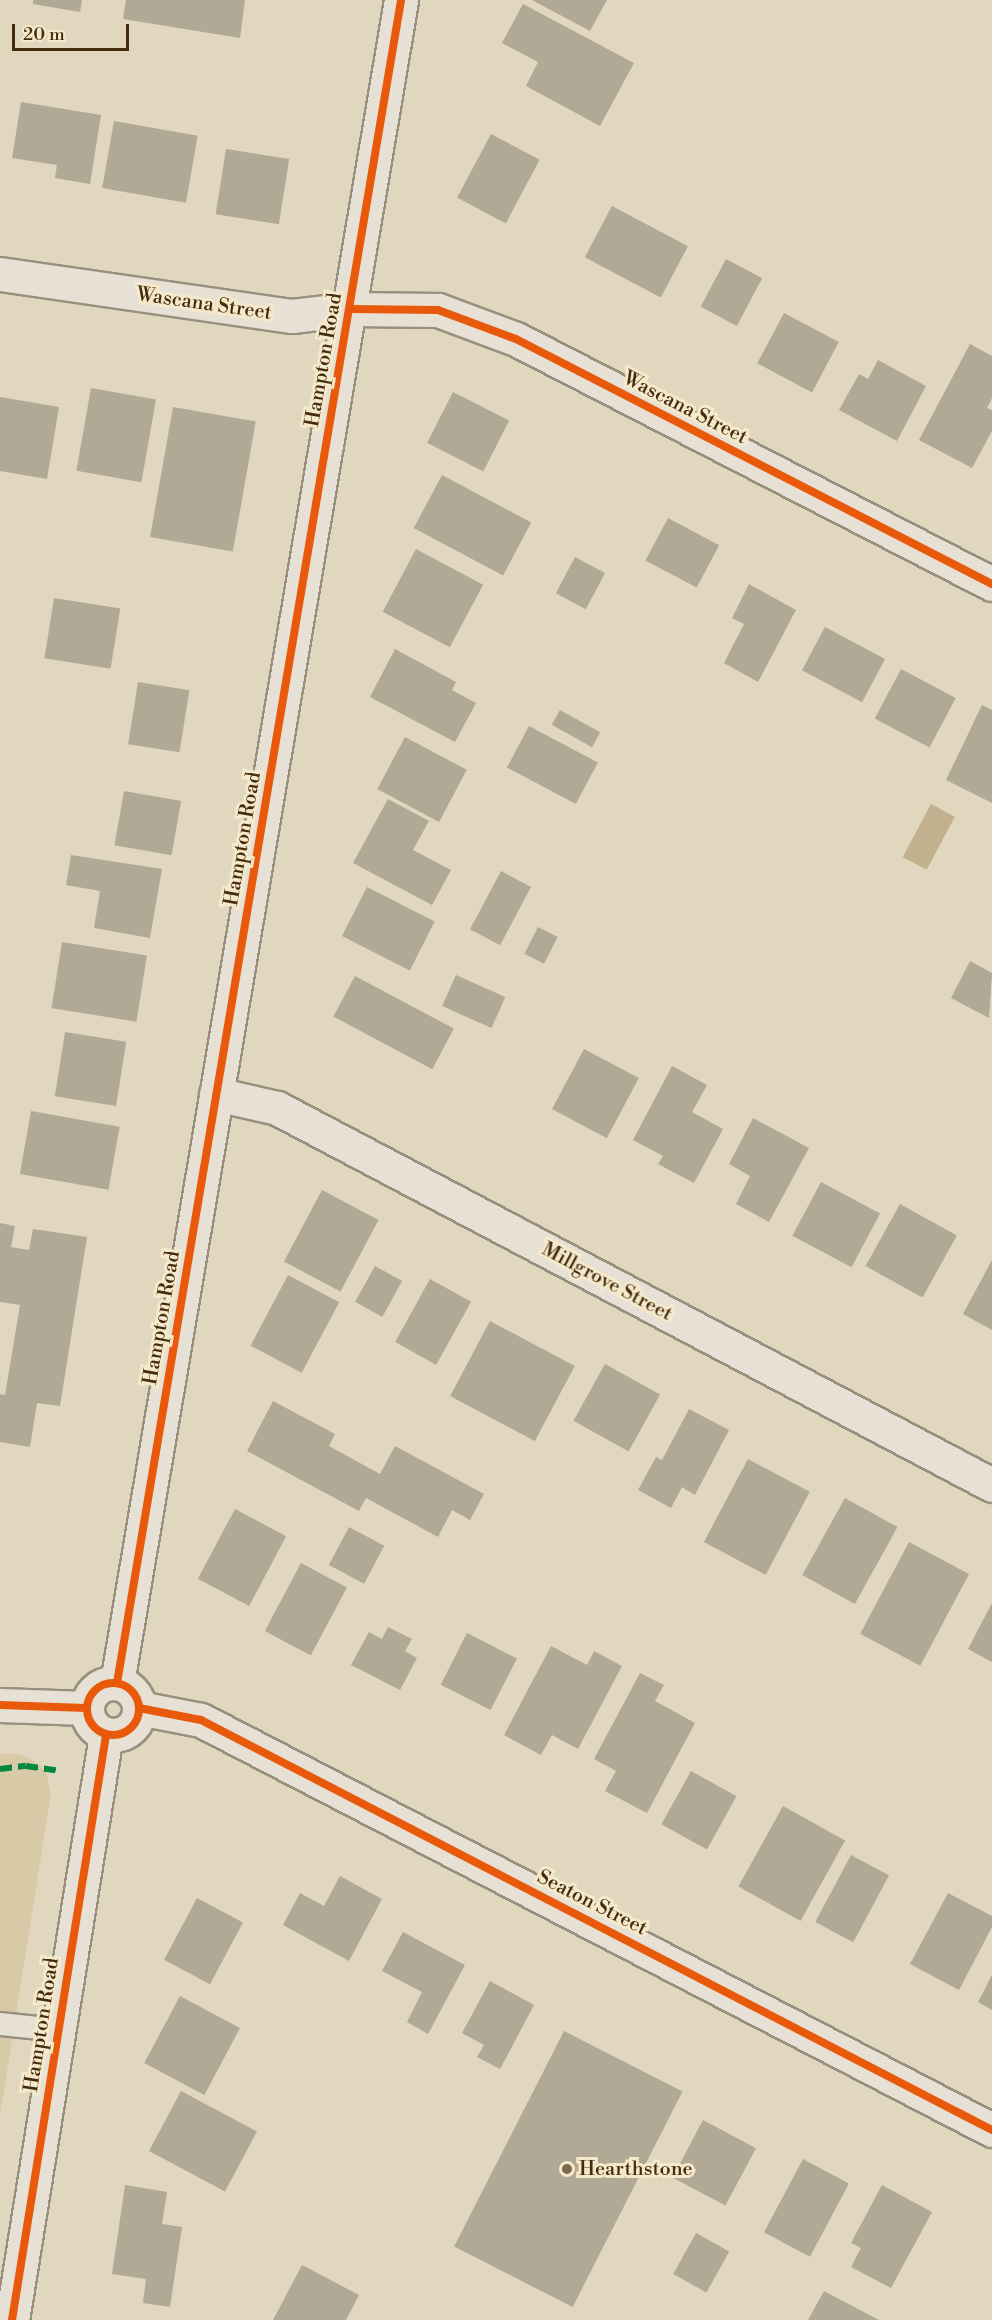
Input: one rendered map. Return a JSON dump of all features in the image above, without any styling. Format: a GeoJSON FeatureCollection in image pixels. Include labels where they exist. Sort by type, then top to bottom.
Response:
{"type":"FeatureCollection","features":[{"type":"Feature","properties":{"kind":"street","name":"Hampton Road"},"geometry":{"type":"LineString","coordinates":[[117,1683],[401,0]]}},
{"type":"Feature","properties":{"kind":"street","name":"Wascana Street"},"geometry":{"type":"LineString","coordinates":[[0,274],[292,316],[350,309],[438,310],[516,339],[992,584]]}},
{"type":"Feature","properties":{"kind":"street","name":"Millgrove Street"},"geometry":{"type":"LineString","coordinates":[[216,1094],[277,1108],[992,1485]]}},
{"type":"Feature","properties":{"kind":"street"},"geometry":{"type":"LineString","coordinates":[[117,1683],[136,1695],[139,1708],[132,1728],[114,1736],[106,1735],[91,1724],[86,1708],[99,1686],[117,1683]]}},
{"type":"Feature","properties":{"kind":"street"},"geometry":{"type":"LineString","coordinates":[[0,1705],[86,1708]]}},
{"type":"Feature","properties":{"kind":"street","name":"Seaton Street"},"geometry":{"type":"LineString","coordinates":[[139,1708],[174,1712],[201,1720],[992,2130]]}},
{"type":"Feature","properties":{"kind":"street","name":"Hampton Road"},"geometry":{"type":"LineString","coordinates":[[12,2320],[106,1735]]}},
{"type":"Feature","properties":{"kind":"lane"},"geometry":{"type":"LineString","coordinates":[[0,2024],[58,2030]]}},
{"type":"Feature","properties":{"kind":"shaded area"},"geometry":{"type":"Polygon","coordinates":[[[931,804],[955,817],[927,870],[903,857],[931,804]]]}},
{"type":"Feature","properties":{"kind":"shaded area"},"geometry":{"type":"Polygon","coordinates":[[[0,1754],[20,1754],[39,1764],[46,1772],[51,1794],[0,2115],[0,1754]]]}},
{"type":"Feature","properties":{"kind":"building"},"geometry":{"type":"Polygon","coordinates":[[[33,0],[82,0],[80,12],[33,4],[33,0]]]}},
{"type":"Feature","properties":{"kind":"building"},"geometry":{"type":"Polygon","coordinates":[[[126,0],[245,0],[240,38],[123,19],[126,0]]]}},
{"type":"Feature","properties":{"kind":"building"},"geometry":{"type":"Polygon","coordinates":[[[532,0],[607,0],[590,31],[532,0]]]}},
{"type":"Feature","properties":{"kind":"building"},"geometry":{"type":"Polygon","coordinates":[[[523,4],[634,63],[600,126],[526,86],[538,62],[502,43],[523,4]]]}},
{"type":"Feature","properties":{"kind":"building"},"geometry":{"type":"Polygon","coordinates":[[[21,102],[101,115],[90,184],[55,178],[57,165],[12,158],[21,102]]]}},
{"type":"Feature","properties":{"kind":"building"},"geometry":{"type":"Polygon","coordinates":[[[114,121],[198,136],[186,203],[102,188],[114,121]]]}},
{"type":"Feature","properties":{"kind":"building"},"geometry":{"type":"Polygon","coordinates":[[[491,134],[540,160],[506,223],[457,198],[491,134]]]}},
{"type":"Feature","properties":{"kind":"building"},"geometry":{"type":"Polygon","coordinates":[[[226,149],[289,159],[279,224],[216,214],[226,149]]]}},
{"type":"Feature","properties":{"kind":"building"},"geometry":{"type":"Polygon","coordinates":[[[612,206],[688,246],[661,298],[585,257],[612,206]]]}},
{"type":"Feature","properties":{"kind":"building"},"geometry":{"type":"Polygon","coordinates":[[[726,259],[762,278],[737,326],[701,307],[726,259]]]}},
{"type":"Feature","properties":{"kind":"building"},"geometry":{"type":"Polygon","coordinates":[[[784,313],[839,342],[812,392],[757,363],[784,313]]]}},
{"type":"Feature","properties":{"kind":"building"},"geometry":{"type":"Polygon","coordinates":[[[970,344],[992,356],[992,398],[987,408],[992,410],[992,431],[972,468],[919,440],[970,344]]]}},
{"type":"Feature","properties":{"kind":"building"},"geometry":{"type":"Polygon","coordinates":[[[878,360],[926,386],[897,441],[839,410],[859,374],[868,379],[878,360]]]}},
{"type":"Feature","properties":{"kind":"building"},"geometry":{"type":"Polygon","coordinates":[[[91,388],[156,399],[141,482],[76,471],[91,388]]]}},
{"type":"Feature","properties":{"kind":"building"},"geometry":{"type":"Polygon","coordinates":[[[453,392],[509,421],[483,471],[427,443],[453,392]]]}},
{"type":"Feature","properties":{"kind":"building"},"geometry":{"type":"Polygon","coordinates":[[[0,397],[59,407],[47,479],[0,471],[0,397]]]}},
{"type":"Feature","properties":{"kind":"building"},"geometry":{"type":"Polygon","coordinates":[[[173,407],[256,422],[233,552],[150,537],[173,407]]]}},
{"type":"Feature","properties":{"kind":"building"},"geometry":{"type":"Polygon","coordinates":[[[442,475],[531,522],[503,575],[414,528],[442,475]]]}},
{"type":"Feature","properties":{"kind":"building"},"geometry":{"type":"Polygon","coordinates":[[[668,518],[719,545],[697,588],[645,560],[668,518]]]}},
{"type":"Feature","properties":{"kind":"building"},"geometry":{"type":"Polygon","coordinates":[[[416,549],[483,585],[450,647],[383,612],[416,549]]]}},
{"type":"Feature","properties":{"kind":"building"},"geometry":{"type":"Polygon","coordinates":[[[575,557],[605,573],[586,609],[556,593],[575,557]]]}},
{"type":"Feature","properties":{"kind":"building"},"geometry":{"type":"Polygon","coordinates":[[[749,584],[796,610],[758,682],[724,663],[744,624],[732,618],[749,584]]]}},
{"type":"Feature","properties":{"kind":"building"},"geometry":{"type":"Polygon","coordinates":[[[54,598],[120,608],[111,669],[44,658],[54,598]]]}},
{"type":"Feature","properties":{"kind":"building"},"geometry":{"type":"Polygon","coordinates":[[[825,627],[885,659],[862,702],[802,670],[825,627]]]}},
{"type":"Feature","properties":{"kind":"building"},"geometry":{"type":"Polygon","coordinates":[[[395,649],[456,682],[452,690],[476,703],[455,742],[370,697],[395,649]]]}},
{"type":"Feature","properties":{"kind":"building"},"geometry":{"type":"Polygon","coordinates":[[[901,669],[956,698],[929,748],[875,718],[901,669]]]}},
{"type":"Feature","properties":{"kind":"building"},"geometry":{"type":"Polygon","coordinates":[[[138,682],[189,690],[180,752],[128,744],[138,682]]]}},
{"type":"Feature","properties":{"kind":"building"},"geometry":{"type":"Polygon","coordinates":[[[982,705],[992,710],[992,803],[946,780],[982,705]]]}},
{"type":"Feature","properties":{"kind":"building"},"geometry":{"type":"Polygon","coordinates":[[[560,710],[600,732],[592,747],[552,725],[560,710]]]}},
{"type":"Feature","properties":{"kind":"building"},"geometry":{"type":"Polygon","coordinates":[[[529,726],[598,763],[576,804],[507,767],[529,726]]]}},
{"type":"Feature","properties":{"kind":"building"},"geometry":{"type":"Polygon","coordinates":[[[405,737],[467,770],[439,822],[377,789],[405,737]]]}},
{"type":"Feature","properties":{"kind":"building"},"geometry":{"type":"Polygon","coordinates":[[[124,791],[181,801],[172,855],[114,845],[124,791]]]}},
{"type":"Feature","properties":{"kind":"building"},"geometry":{"type":"Polygon","coordinates":[[[388,799],[429,821],[413,850],[451,870],[432,905],[353,863],[388,799]]]}},
{"type":"Feature","properties":{"kind":"building"},"geometry":{"type":"Polygon","coordinates":[[[71,855],[162,869],[150,938],[94,928],[100,891],[66,885],[71,855]]]}},
{"type":"Feature","properties":{"kind":"building"},"geometry":{"type":"Polygon","coordinates":[[[501,871],[531,887],[500,945],[470,929],[501,871]]]}},
{"type":"Feature","properties":{"kind":"building"},"geometry":{"type":"Polygon","coordinates":[[[367,887],[435,922],[410,971],[342,936],[367,887]]]}},
{"type":"Feature","properties":{"kind":"building"},"geometry":{"type":"Polygon","coordinates":[[[538,927],[558,937],[544,964],[524,954],[538,927]]]}},
{"type":"Feature","properties":{"kind":"building"},"geometry":{"type":"Polygon","coordinates":[[[62,942],[147,955],[136,1022],[52,1008],[62,942]]]}},
{"type":"Feature","properties":{"kind":"building"},"geometry":{"type":"Polygon","coordinates":[[[970,961],[992,973],[989,1018],[951,998],[970,961]]]}},
{"type":"Feature","properties":{"kind":"building"},"geometry":{"type":"Polygon","coordinates":[[[456,975],[505,997],[492,1028],[442,1006],[456,975]]]}},
{"type":"Feature","properties":{"kind":"building"},"geometry":{"type":"Polygon","coordinates":[[[355,976],[454,1029],[432,1069],[333,1017],[355,976]]]}},
{"type":"Feature","properties":{"kind":"building"},"geometry":{"type":"Polygon","coordinates":[[[65,1032],[126,1042],[116,1106],[55,1096],[65,1032]]]}},
{"type":"Feature","properties":{"kind":"building"},"geometry":{"type":"Polygon","coordinates":[[[584,1049],[639,1078],[607,1138],[552,1109],[584,1049]]]}},
{"type":"Feature","properties":{"kind":"building"},"geometry":{"type":"Polygon","coordinates":[[[672,1066],[707,1085],[692,1112],[723,1129],[694,1183],[658,1164],[663,1156],[633,1140],[672,1066]]]}},
{"type":"Feature","properties":{"kind":"building"},"geometry":{"type":"Polygon","coordinates":[[[31,1111],[120,1127],[109,1190],[20,1174],[31,1111]]]}},
{"type":"Feature","properties":{"kind":"building"},"geometry":{"type":"Polygon","coordinates":[[[753,1118],[809,1148],[769,1222],[736,1204],[750,1176],[729,1164],[753,1118]]]}},
{"type":"Feature","properties":{"kind":"building"},"geometry":{"type":"Polygon","coordinates":[[[821,1182],[880,1213],[852,1267],[792,1236],[821,1182]]]}},
{"type":"Feature","properties":{"kind":"building"},"geometry":{"type":"Polygon","coordinates":[[[322,1190],[379,1220],[340,1292],[284,1262],[322,1190]]]}},
{"type":"Feature","properties":{"kind":"building"},"geometry":{"type":"Polygon","coordinates":[[[900,1204],[957,1236],[922,1298],[866,1266],[900,1204]]]}},
{"type":"Feature","properties":{"kind":"building"},"geometry":{"type":"Polygon","coordinates":[[[0,1223],[15,1226],[11,1247],[29,1250],[33,1229],[87,1237],[60,1406],[37,1403],[30,1447],[0,1442],[0,1394],[5,1395],[20,1305],[0,1302],[0,1223]]]}},
{"type":"Feature","properties":{"kind":"building"},"geometry":{"type":"Polygon","coordinates":[[[992,1260],[992,1330],[963,1314],[992,1260]]]}},
{"type":"Feature","properties":{"kind":"building"},"geometry":{"type":"Polygon","coordinates":[[[375,1266],[402,1281],[382,1317],[355,1302],[375,1266]]]}},
{"type":"Feature","properties":{"kind":"building"},"geometry":{"type":"Polygon","coordinates":[[[288,1275],[339,1302],[302,1373],[250,1346],[288,1275]]]}},
{"type":"Feature","properties":{"kind":"building"},"geometry":{"type":"Polygon","coordinates":[[[430,1279],[471,1302],[436,1365],[395,1342],[430,1279]]]}},
{"type":"Feature","properties":{"kind":"building"},"geometry":{"type":"Polygon","coordinates":[[[490,1321],[575,1366],[535,1441],[450,1396],[490,1321]]]}},
{"type":"Feature","properties":{"kind":"building"},"geometry":{"type":"Polygon","coordinates":[[[605,1364],[660,1395],[629,1451],[573,1421],[605,1364]]]}},
{"type":"Feature","properties":{"kind":"building"},"geometry":{"type":"Polygon","coordinates":[[[273,1401],[335,1434],[329,1446],[380,1474],[395,1446],[484,1494],[470,1520],[452,1510],[438,1537],[366,1498],[359,1511],[247,1451],[273,1401]]]}},
{"type":"Feature","properties":{"kind":"building"},"geometry":{"type":"Polygon","coordinates":[[[689,1409],[729,1430],[695,1495],[682,1487],[671,1508],[638,1490],[656,1457],[662,1460],[689,1409]]]}},
{"type":"Feature","properties":{"kind":"building"},"geometry":{"type":"Polygon","coordinates":[[[748,1459],[810,1492],[766,1575],[704,1542],[748,1459]]]}},
{"type":"Feature","properties":{"kind":"building"},"geometry":{"type":"Polygon","coordinates":[[[845,1498],[897,1527],[855,1604],[802,1575],[845,1498]]]}},
{"type":"Feature","properties":{"kind":"building"},"geometry":{"type":"Polygon","coordinates":[[[235,1509],[286,1536],[249,1606],[198,1579],[235,1509]]]}},
{"type":"Feature","properties":{"kind":"building"},"geometry":{"type":"Polygon","coordinates":[[[349,1527],[384,1546],[364,1584],[329,1565],[349,1527]]]}},
{"type":"Feature","properties":{"kind":"building"},"geometry":{"type":"Polygon","coordinates":[[[909,1542],[969,1574],[920,1666],[860,1634],[909,1542]]]}},
{"type":"Feature","properties":{"kind":"building"},"geometry":{"type":"Polygon","coordinates":[[[301,1563],[347,1587],[311,1655],[265,1631],[301,1563]]]}},
{"type":"Feature","properties":{"kind":"building"},"geometry":{"type":"Polygon","coordinates":[[[992,1603],[992,1662],[968,1649],[992,1603]]]}},
{"type":"Feature","properties":{"kind":"building"},"geometry":{"type":"Polygon","coordinates":[[[388,1627],[412,1639],[405,1651],[417,1658],[400,1690],[351,1665],[369,1632],[382,1639],[388,1627]]]}},
{"type":"Feature","properties":{"kind":"building"},"geometry":{"type":"Polygon","coordinates":[[[467,1633],[517,1658],[491,1710],[441,1685],[467,1633]]]}},
{"type":"Feature","properties":{"kind":"building"},"geometry":{"type":"Polygon","coordinates":[[[551,1646],[587,1665],[594,1651],[622,1666],[578,1749],[552,1735],[541,1755],[504,1735],[551,1646]]]}},
{"type":"Feature","properties":{"kind":"building"},"geometry":{"type":"Polygon","coordinates":[[[640,1673],[664,1685],[655,1701],[695,1723],[647,1813],[605,1791],[616,1771],[594,1759],[640,1673]]]}},
{"type":"Feature","properties":{"kind":"building"},"geometry":{"type":"Polygon","coordinates":[[[691,1771],[736,1796],[707,1850],[661,1824],[691,1771]]]}},
{"type":"Feature","properties":{"kind":"building"},"geometry":{"type":"Polygon","coordinates":[[[783,1806],[845,1840],[800,1921],[738,1886],[783,1806]]]}},
{"type":"Feature","properties":{"kind":"building"},"geometry":{"type":"Polygon","coordinates":[[[851,1855],[889,1875],[853,1942],[815,1922],[851,1855]]]}},
{"type":"Feature","properties":{"kind":"building"},"geometry":{"type":"Polygon","coordinates":[[[340,1876],[382,1899],[349,1961],[283,1925],[300,1893],[324,1906],[340,1876]]]}},
{"type":"Feature","properties":{"kind":"building"},"geometry":{"type":"Polygon","coordinates":[[[948,1893],[992,1916],[992,1927],[959,1990],[910,1964],[948,1893]]]}},
{"type":"Feature","properties":{"kind":"building"},"geometry":{"type":"Polygon","coordinates":[[[197,1898],[243,1922],[210,1984],[164,1960],[197,1898]]]}},
{"type":"Feature","properties":{"kind":"building"},"geometry":{"type":"Polygon","coordinates":[[[403,1932],[465,1965],[428,2034],[407,2022],[422,1992],[382,1971],[403,1932]]]}},
{"type":"Feature","properties":{"kind":"building"},"geometry":{"type":"Polygon","coordinates":[[[992,1975],[992,2010],[978,2002],[992,1975]]]}},
{"type":"Feature","properties":{"kind":"building"},"geometry":{"type":"Polygon","coordinates":[[[490,1981],[534,2005],[500,2069],[477,2057],[484,2045],[462,2033],[490,1981]]]}},
{"type":"Feature","properties":{"kind":"building"},"geometry":{"type":"Polygon","coordinates":[[[180,1996],[240,2028],[204,2095],[144,2063],[180,1996]]]}},
{"type":"Feature","properties":{"kind":"building","name":"Hearthstone"},"geometry":{"type":"Polygon","coordinates":[[[564,2031],[683,2091],[573,2307],[454,2247],[564,2031]]]}},
{"type":"Feature","properties":{"kind":"building"},"geometry":{"type":"Polygon","coordinates":[[[181,2091],[257,2131],[225,2191],[149,2151],[181,2091]]]}},
{"type":"Feature","properties":{"kind":"building"},"geometry":{"type":"Polygon","coordinates":[[[703,2120],[756,2148],[725,2206],[672,2177],[703,2120]]]}},
{"type":"Feature","properties":{"kind":"building"},"geometry":{"type":"Polygon","coordinates":[[[803,2159],[849,2183],[810,2257],[764,2232],[803,2159]]]}},
{"type":"Feature","properties":{"kind":"building"},"geometry":{"type":"Polygon","coordinates":[[[125,2185],[167,2192],[162,2224],[182,2227],[170,2307],[143,2303],[146,2279],[112,2274],[125,2185]]]}},
{"type":"Feature","properties":{"kind":"building"},"geometry":{"type":"Polygon","coordinates":[[[882,2185],[932,2212],[891,2288],[851,2267],[861,2248],[851,2243],[882,2185]]]}},
{"type":"Feature","properties":{"kind":"building"},"geometry":{"type":"Polygon","coordinates":[[[696,2233],[729,2251],[706,2293],[673,2274],[696,2233]]]}},
{"type":"Feature","properties":{"kind":"building"},"geometry":{"type":"Polygon","coordinates":[[[302,2265],[359,2295],[346,2320],[273,2320],[302,2265]]]}},
{"type":"Feature","properties":{"kind":"building"},"geometry":{"type":"Polygon","coordinates":[[[824,2291],[879,2320],[808,2320],[824,2291]]]}},
{"type":"Feature","properties":{"kind":"marked path"},"geometry":{"type":"LineString","coordinates":[[0,1769],[26,1766],[56,1770]]}},
{"type":"Feature","properties":{"kind":"cycle path"},"geometry":{"type":"LineString","coordinates":[[117,1683],[401,0]]}},
{"type":"Feature","properties":{"kind":"cycle path"},"geometry":{"type":"LineString","coordinates":[[350,309],[438,310],[516,339],[992,584]]}},
{"type":"Feature","properties":{"kind":"cycle path"},"geometry":{"type":"LineString","coordinates":[[108,1683],[118,1683],[132,1690],[139,1709],[132,1728],[118,1735],[108,1735],[98,1731],[91,1724],[87,1714],[87,1704],[91,1694],[98,1687],[108,1683]]}},
{"type":"Feature","properties":{"kind":"cycle path"},"geometry":{"type":"LineString","coordinates":[[0,1705],[86,1708]]}},
{"type":"Feature","properties":{"kind":"cycle path"},"geometry":{"type":"LineString","coordinates":[[139,1708],[201,1720],[992,2130]]}},
{"type":"Feature","properties":{"kind":"cycle path"},"geometry":{"type":"LineString","coordinates":[[12,2320],[106,1735]]}},
{"type":"Feature","properties":{"kind":"place","name":"Hearthstone"},"geometry":{"type":"Point","coordinates":[567,2169]}}]}
